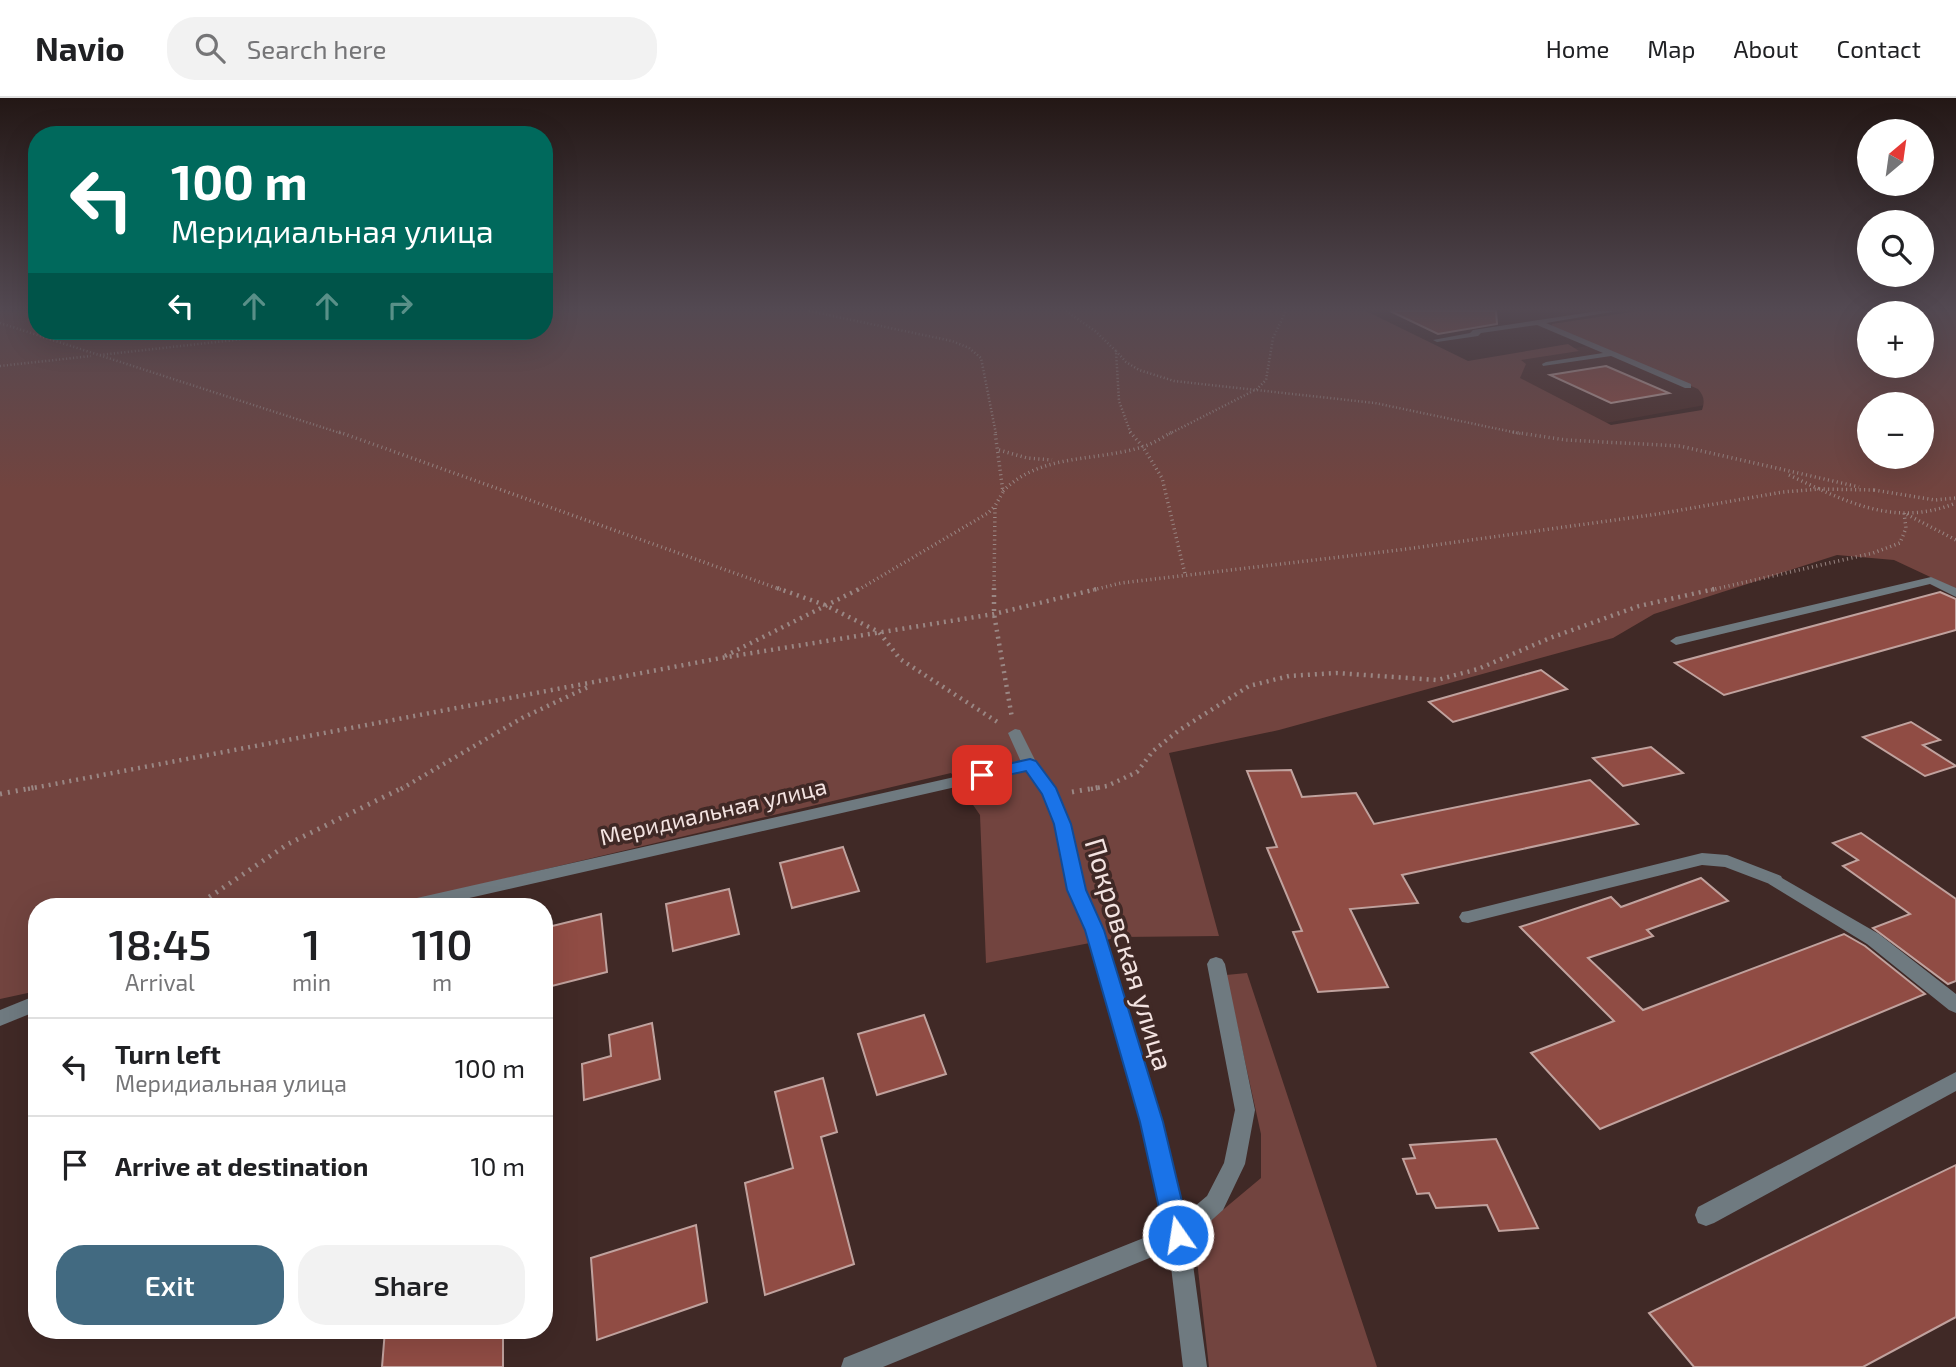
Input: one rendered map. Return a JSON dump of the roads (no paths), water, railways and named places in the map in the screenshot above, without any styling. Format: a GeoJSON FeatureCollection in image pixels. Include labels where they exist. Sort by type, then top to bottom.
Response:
{"type":"FeatureCollection","features":[{"type":"Feature","properties":{"kind":"street"},"geometry":{"type":"LineString","coordinates":[[1652,370],[1688,386]]}},
{"type":"Feature","properties":{"kind":"street"},"geometry":{"type":"LineString","coordinates":[[1676,641],[1931,580],[1956,593]]}},
{"type":"Feature","properties":{"kind":"street","name":"Покровская улица"},"geometry":{"type":"LineString","coordinates":[[1015,733],[1030,765],[1050,792],[1063,824],[1076,890],[1095,930],[1152,1122],[1178,1235],[1195,1367]]}},
{"type":"Feature","properties":{"kind":"street","name":"Меридиальная улица"},"geometry":{"type":"LineString","coordinates":[[443,898],[1030,765]]}},
{"type":"Feature","properties":{"kind":"street"},"geometry":{"type":"LineString","coordinates":[[1468,918],[1702,859],[1727,861],[1775,880],[1873,939],[1956,1004]]}},
{"type":"Feature","properties":{"kind":"street"},"geometry":{"type":"LineString","coordinates":[[853,1367],[1178,1235],[1215,1203],[1234,1164],[1245,1110],[1216,964]]}},
{"type":"Feature","properties":{"kind":"street"},"geometry":{"type":"LineString","coordinates":[[0,1018],[28,1007]]}},
{"type":"Feature","properties":{"kind":"street"},"geometry":{"type":"LineString","coordinates":[[1706,1215],[1956,1080]]}}]}
